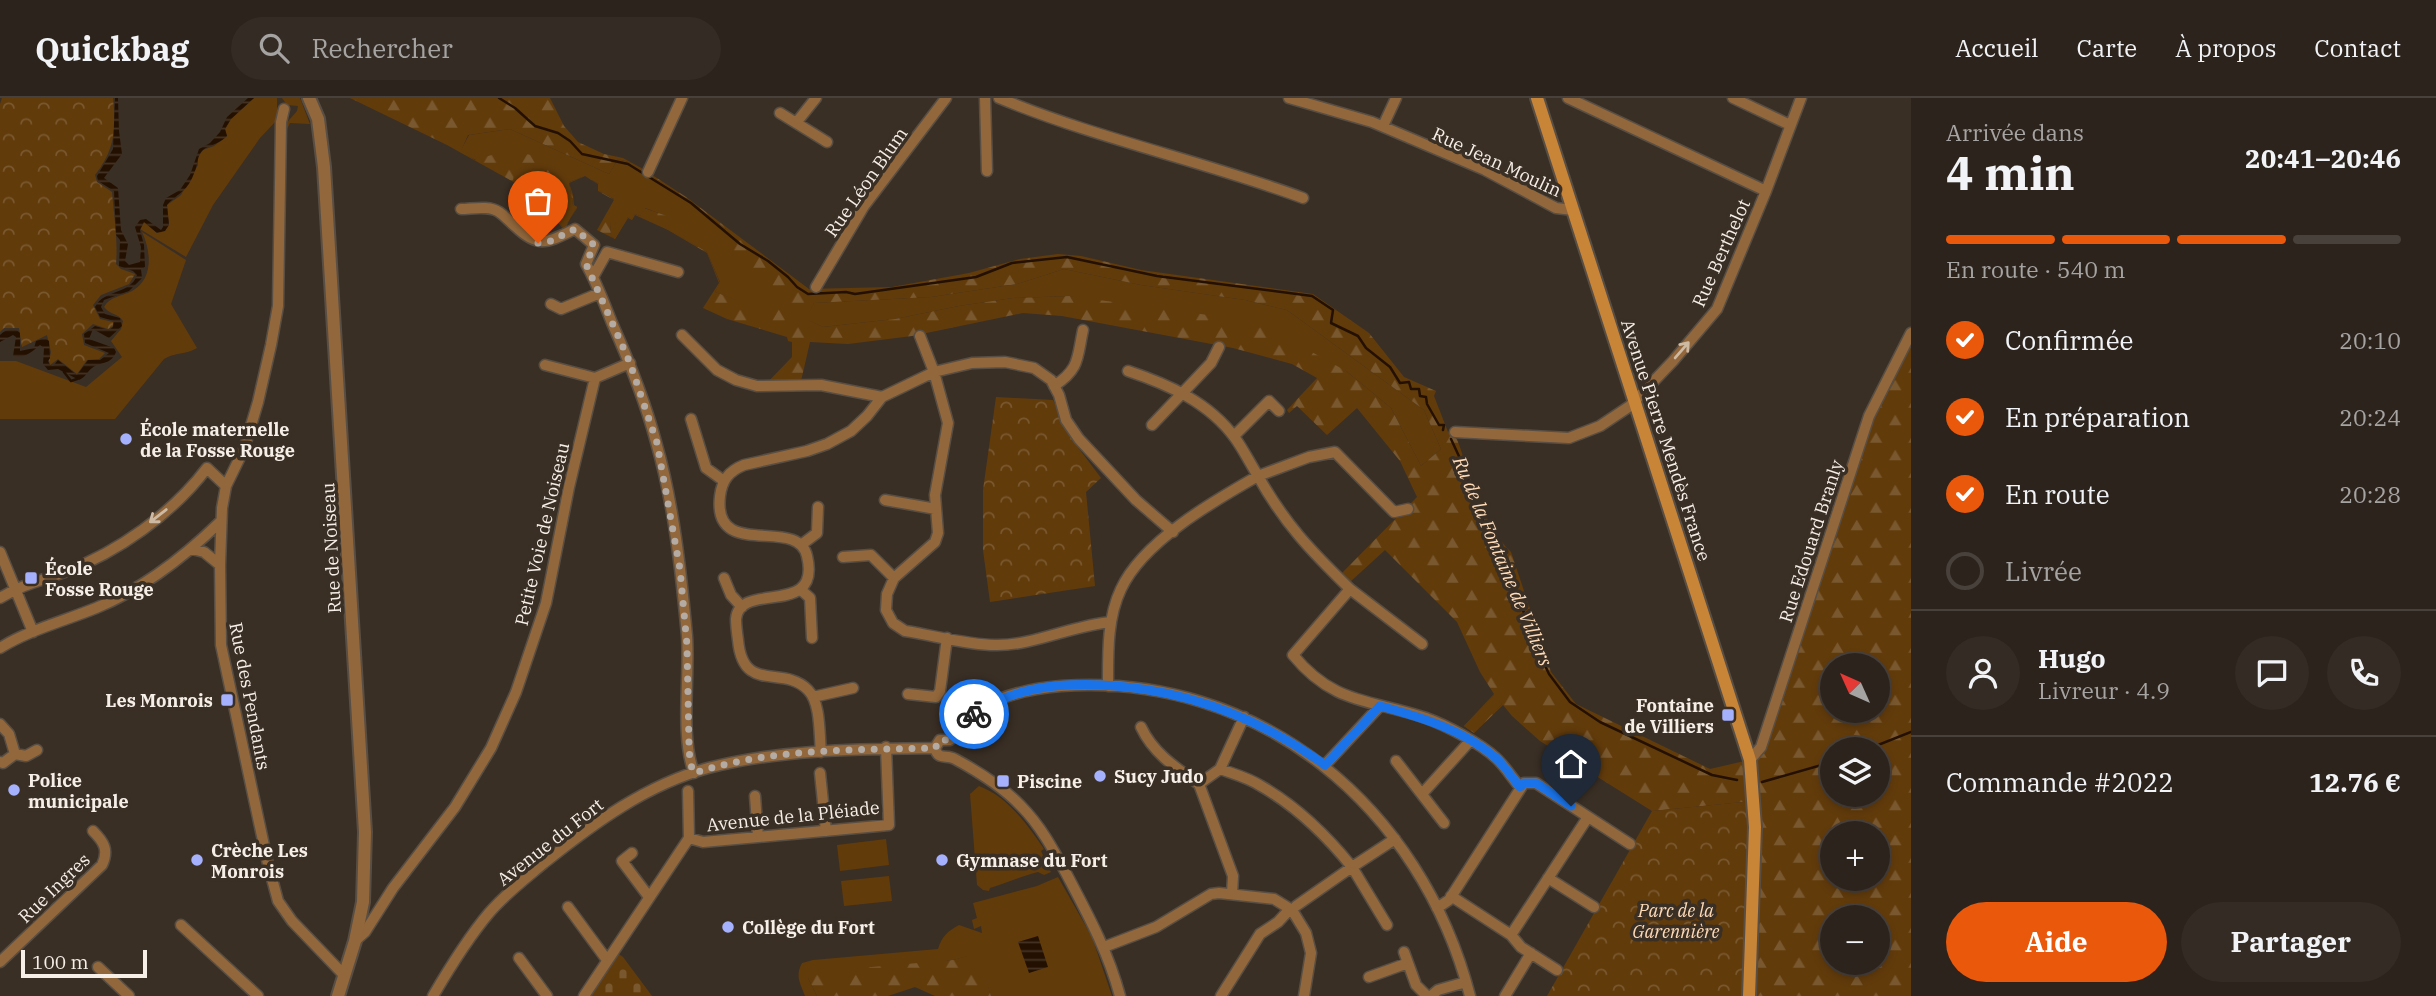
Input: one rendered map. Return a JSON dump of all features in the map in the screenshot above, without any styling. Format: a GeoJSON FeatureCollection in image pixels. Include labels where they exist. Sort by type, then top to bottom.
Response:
{"type":"FeatureCollection","features":[{"type":"Feature","properties":{"kind":"main road","name":"Avenue Pierre Mendès France"},"geometry":{"type":"LineString","coordinates":[[1537,98],[1744,737],[1749,760],[1755,827],[1749,996]]}},
{"type":"Feature","properties":{"kind":"street"},"geometry":{"type":"LineString","coordinates":[[648,172],[682,98]]}},
{"type":"Feature","properties":{"kind":"street"},"geometry":{"type":"LineString","coordinates":[[796,123],[816,98]]}},
{"type":"Feature","properties":{"kind":"street","name":"Rue Léon Blum"},"geometry":{"type":"LineString","coordinates":[[816,287],[864,206],[946,98]]}},
{"type":"Feature","properties":{"kind":"street"},"geometry":{"type":"LineString","coordinates":[[985,98],[987,171]]}},
{"type":"Feature","properties":{"kind":"street"},"geometry":{"type":"LineString","coordinates":[[999,98],[1042,116],[1255,180],[1303,198]]}},
{"type":"Feature","properties":{"kind":"street","name":"Rue Jean Moulin"},"geometry":{"type":"LineString","coordinates":[[1289,98],[1383,126],[1485,170],[1556,208],[1573,210]]}},
{"type":"Feature","properties":{"kind":"street"},"geometry":{"type":"LineString","coordinates":[[1383,126],[1396,98]]}},
{"type":"Feature","properties":{"kind":"street"},"geometry":{"type":"LineString","coordinates":[[1568,98],[1766,191]]}},
{"type":"Feature","properties":{"kind":"street"},"geometry":{"type":"LineString","coordinates":[[1733,98],[1790,125]]}},
{"type":"Feature","properties":{"kind":"street","name":"Rue Berthelot"},"geometry":{"type":"LineString","coordinates":[[1455,432],[1569,438],[1600,426],[1635,400],[1673,361],[1717,309],[1801,98]]}},
{"type":"Feature","properties":{"kind":"street","name":"Rue de Noiseau"},"geometry":{"type":"LineString","coordinates":[[312,99],[321,133],[324,167],[365,832],[363,902],[355,941],[338,996]]}},
{"type":"Feature","properties":{"kind":"street","name":"Rue des Pendants"},"geometry":{"type":"LineString","coordinates":[[284,109],[281,121],[276,319],[244,449],[226,486],[220,522],[221,645],[278,901],[292,921],[344,975]]}},
{"type":"Feature","properties":{"kind":"street"},"geometry":{"type":"LineString","coordinates":[[779,113],[827,142]]}},
{"type":"Feature","properties":{"kind":"street"},"geometry":{"type":"LineString","coordinates":[[461,209],[491,208],[499,211],[528,239],[538,243],[551,241],[575,229],[607,252],[678,272]]}},
{"type":"Feature","properties":{"kind":"street"},"geometry":{"type":"LineString","coordinates":[[594,245],[586,264],[630,363],[657,443],[680,569],[687,645],[690,751],[694,773]]}},
{"type":"Feature","properties":{"kind":"street"},"geometry":{"type":"LineString","coordinates":[[593,277],[607,252]]}},
{"type":"Feature","properties":{"kind":"street"},"geometry":{"type":"LineString","coordinates":[[551,304],[561,309],[600,293]]}},
{"type":"Feature","properties":{"kind":"street"},"geometry":{"type":"LineString","coordinates":[[1054,386],[1074,369],[1083,330]]}},
{"type":"Feature","properties":{"kind":"street","name":"Rue Edouard Branly"},"geometry":{"type":"LineString","coordinates":[[1749,760],[1761,747],[1869,416],[1911,333]]}},
{"type":"Feature","properties":{"kind":"street"},"geometry":{"type":"LineString","coordinates":[[682,335],[717,370],[736,380],[757,386],[821,385],[882,397]]}},
{"type":"Feature","properties":{"kind":"street"},"geometry":{"type":"LineString","coordinates":[[920,336],[934,372],[948,423],[935,495],[938,533],[935,542],[894,578],[887,594],[886,610],[893,623],[905,631],[995,646],[1095,623],[1111,622]]}},
{"type":"Feature","properties":{"kind":"street"},"geometry":{"type":"LineString","coordinates":[[1152,425],[1211,363],[1219,347]]}},
{"type":"Feature","properties":{"kind":"street"},"geometry":{"type":"LineString","coordinates":[[821,752],[816,702],[810,691],[798,682],[754,674],[739,653],[736,617],[742,607],[756,599],[790,595],[808,580],[807,554],[801,545],[792,539],[741,533],[722,520],[719,509],[724,481],[734,469],[827,444],[851,430],[882,397],[934,372],[972,363],[1005,362],[1034,368],[1051,380],[1059,395],[1066,421],[1079,439],[1136,500],[1173,532]]}},
{"type":"Feature","properties":{"kind":"street"},"geometry":{"type":"LineString","coordinates":[[545,365],[595,378],[630,363]]}},
{"type":"Feature","properties":{"kind":"street"},"geometry":{"type":"LineString","coordinates":[[1128,371],[1183,393],[1209,412],[1234,436],[1276,509],[1295,534],[1350,589],[1422,644]]}},
{"type":"Feature","properties":{"kind":"street","name":"Petite Voie de Noiseau"},"geometry":{"type":"LineString","coordinates":[[355,941],[365,932],[393,888],[455,807],[491,748],[516,692],[546,603],[569,487],[595,378]]}},
{"type":"Feature","properties":{"kind":"street"},"geometry":{"type":"LineString","coordinates":[[1234,436],[1269,401],[1279,411]]}},
{"type":"Feature","properties":{"kind":"street"},"geometry":{"type":"LineString","coordinates":[[691,419],[706,468],[724,481]]}},
{"type":"Feature","properties":{"kind":"street"},"geometry":{"type":"LineString","coordinates":[[1108,686],[1111,622],[1121,589],[1140,561],[1206,505],[1258,476],[1310,457],[1335,452],[1394,512],[1408,509]]}},
{"type":"Feature","properties":{"kind":"street"},"geometry":{"type":"LineString","coordinates":[[0,598],[15,588],[65,572],[134,535],[169,508],[207,468],[226,486]]}},
{"type":"Feature","properties":{"kind":"street"},"geometry":{"type":"LineString","coordinates":[[885,500],[936,509]]}},
{"type":"Feature","properties":{"kind":"street"},"geometry":{"type":"LineString","coordinates":[[801,545],[817,533],[818,507]]}},
{"type":"Feature","properties":{"kind":"street"},"geometry":{"type":"LineString","coordinates":[[0,648],[33,632],[98,608],[136,589],[192,549],[220,522]]}},
{"type":"Feature","properties":{"kind":"street"},"geometry":{"type":"LineString","coordinates":[[192,549],[204,552],[220,565]]}},
{"type":"Feature","properties":{"kind":"street"},"geometry":{"type":"LineString","coordinates":[[0,552],[33,632]]}},
{"type":"Feature","properties":{"kind":"street"},"geometry":{"type":"LineString","coordinates":[[843,557],[871,555],[877,558],[894,578]]}},
{"type":"Feature","properties":{"kind":"street"},"geometry":{"type":"LineString","coordinates":[[724,578],[731,595],[742,607]]}},
{"type":"Feature","properties":{"kind":"street"},"geometry":{"type":"LineString","coordinates":[[800,589],[810,598],[812,638]]}},
{"type":"Feature","properties":{"kind":"street"},"geometry":{"type":"LineString","coordinates":[[1350,589],[1293,655],[1307,672],[1328,688],[1357,700],[1428,719],[1470,741],[1496,758],[1520,787]]}},
{"type":"Feature","properties":{"kind":"street"},"geometry":{"type":"LineString","coordinates":[[908,694],[936,696],[940,691],[947,638]]}},
{"type":"Feature","properties":{"kind":"street"},"geometry":{"type":"LineString","coordinates":[[950,740],[956,729],[988,705],[1023,691],[1083,685],[1133,687],[1197,699],[1244,717],[1276,733],[1325,765],[1368,807],[1395,839],[1437,908],[1470,996]]}},
{"type":"Feature","properties":{"kind":"street"},"geometry":{"type":"LineString","coordinates":[[813,697],[853,688]]}},
{"type":"Feature","properties":{"kind":"street"},"geometry":{"type":"LineString","coordinates":[[1325,765],[1380,706]]}},
{"type":"Feature","properties":{"kind":"street"},"geometry":{"type":"LineString","coordinates":[[1199,784],[1220,769],[1244,717]]}},
{"type":"Feature","properties":{"kind":"street"},"geometry":{"type":"LineString","coordinates":[[0,724],[9,734],[15,754]]}},
{"type":"Feature","properties":{"kind":"street"},"geometry":{"type":"LineString","coordinates":[[1141,727],[1148,742],[1163,757],[1199,784],[1233,876],[1232,894]]}},
{"type":"Feature","properties":{"kind":"street"},"geometry":{"type":"LineString","coordinates":[[950,740],[940,740],[935,748],[939,756],[950,757],[991,780],[1035,822],[1056,855],[1104,947],[1120,996]]}},
{"type":"Feature","properties":{"kind":"street"},"geometry":{"type":"LineString","coordinates":[[950,740],[955,749],[950,757]]}},
{"type":"Feature","properties":{"kind":"street"},"geometry":{"type":"LineString","coordinates":[[1422,794],[1470,741]]}},
{"type":"Feature","properties":{"kind":"street","name":"Avenue du Fort"},"geometry":{"type":"LineString","coordinates":[[433,996],[466,943],[491,911],[516,886],[582,832],[620,807],[671,781],[749,759],[886,747],[935,748]]}},
{"type":"Feature","properties":{"kind":"street","name":"Avenue de la Pléiade"},"geometry":{"type":"LineString","coordinates":[[584,996],[689,838],[703,842],[890,825],[886,747]]}},
{"type":"Feature","properties":{"kind":"street"},"geometry":{"type":"LineString","coordinates":[[15,754],[26,756],[37,750]]}},
{"type":"Feature","properties":{"kind":"street"},"geometry":{"type":"LineString","coordinates":[[0,762],[3,763],[15,754]]}},
{"type":"Feature","properties":{"kind":"street"},"geometry":{"type":"LineString","coordinates":[[1396,761],[1444,823]]}},
{"type":"Feature","properties":{"kind":"street"},"geometry":{"type":"LineString","coordinates":[[1220,769],[1260,785],[1332,842],[1352,867],[1387,925]]}},
{"type":"Feature","properties":{"kind":"street"},"geometry":{"type":"LineString","coordinates":[[820,773],[826,831]]}},
{"type":"Feature","properties":{"kind":"street"},"geometry":{"type":"LineString","coordinates":[[1437,908],[1451,897],[1524,783],[1536,783],[1629,844]]}},
{"type":"Feature","properties":{"kind":"street"},"geometry":{"type":"LineString","coordinates":[[688,791],[689,838]]}},
{"type":"Feature","properties":{"kind":"street"},"geometry":{"type":"LineString","coordinates":[[755,796],[758,837]]}},
{"type":"Feature","properties":{"kind":"street"},"geometry":{"type":"LineString","coordinates":[[1511,935],[1588,817]]}},
{"type":"Feature","properties":{"kind":"street","name":"Rue Ingres"},"geometry":{"type":"LineString","coordinates":[[0,962],[102,865],[106,857],[105,845],[93,831]]}},
{"type":"Feature","properties":{"kind":"street"},"geometry":{"type":"LineString","coordinates":[[1221,996],[1260,934],[1278,922],[1293,907],[1395,839]]}},
{"type":"Feature","properties":{"kind":"street"},"geometry":{"type":"LineString","coordinates":[[632,853],[622,861],[649,897]]}},
{"type":"Feature","properties":{"kind":"street"},"geometry":{"type":"LineString","coordinates":[[1548,878],[1594,907]]}},
{"type":"Feature","properties":{"kind":"street"},"geometry":{"type":"LineString","coordinates":[[1104,947],[1156,926],[1200,899],[1219,893],[1274,899],[1293,907],[1306,933],[1311,953],[1304,996]]}},
{"type":"Feature","properties":{"kind":"street"},"geometry":{"type":"LineString","coordinates":[[1451,897],[1511,935],[1521,947],[1557,970]]}},
{"type":"Feature","properties":{"kind":"street"},"geometry":{"type":"LineString","coordinates":[[568,907],[607,960]]}},
{"type":"Feature","properties":{"kind":"street"},"geometry":{"type":"LineString","coordinates":[[181,925],[258,996]]}},
{"type":"Feature","properties":{"kind":"street"},"geometry":{"type":"LineString","coordinates":[[1504,996],[1531,953]]}},
{"type":"Feature","properties":{"kind":"street"},"geometry":{"type":"LineString","coordinates":[[1369,977],[1406,957],[1416,985],[1429,996],[1438,990],[1466,982]]}},
{"type":"Feature","properties":{"kind":"street"},"geometry":{"type":"LineString","coordinates":[[519,958],[547,996]]}},
{"type":"Feature","properties":{"kind":"street"},"geometry":{"type":"LineString","coordinates":[[98,967],[129,996]]}},
{"type":"Feature","properties":{"kind":"green space"},"geometry":{"type":"Polygon","coordinates":[[[2,98],[113,98],[113,139],[102,166],[95,175],[97,182],[112,192],[116,264],[135,274],[129,284],[101,295],[93,305],[100,319],[113,322],[113,326],[108,329],[93,324],[82,334],[84,345],[105,353],[99,359],[87,360],[77,374],[58,359],[50,365],[51,352],[47,335],[22,347],[19,328],[4,328],[0,332],[2,98]]]}},
{"type":"Feature","properties":{"kind":"green space"},"geometry":{"type":"Polygon","coordinates":[[[254,98],[277,98],[277,120],[260,138],[213,205],[186,257],[140,229],[144,222],[157,233],[169,224],[167,205],[181,195],[198,165],[198,157],[203,150],[227,136],[225,129],[231,119],[254,98]]]}},
{"type":"Feature","properties":{"kind":"green space"},"geometry":{"type":"Polygon","coordinates":[[[282,98],[300,98],[310,124],[290,123],[286,141],[283,127],[298,106],[287,105],[282,98]]]}},
{"type":"Feature","properties":{"kind":"green space"},"geometry":{"type":"Polygon","coordinates":[[[350,98],[550,98],[564,126],[578,142],[604,154],[623,158],[643,169],[686,197],[809,289],[892,287],[969,273],[1020,259],[1058,254],[1081,256],[1141,270],[1313,294],[1369,333],[1404,377],[1436,391],[1434,396],[1448,432],[1457,439],[1484,514],[1511,552],[1551,672],[1576,704],[1710,769],[1749,760],[1762,748],[1871,419],[1911,338],[1911,996],[1749,996],[1753,801],[1652,811],[1540,741],[1503,705],[1474,733],[1464,726],[1494,694],[1480,672],[1457,622],[1385,550],[1350,582],[1342,573],[1417,497],[1400,461],[1357,408],[1327,435],[1297,406],[1289,413],[1287,410],[1317,378],[1292,364],[1233,348],[1062,316],[1023,313],[912,336],[848,344],[810,342],[801,381],[766,384],[792,357],[792,342],[788,341],[787,337],[727,319],[703,308],[719,283],[707,253],[668,230],[635,215],[632,220],[628,218],[615,239],[597,230],[614,200],[598,191],[598,184],[585,176],[599,184],[599,191],[622,204],[610,223],[611,236],[614,238],[628,217],[632,218],[635,214],[640,216],[644,208],[670,217],[666,228],[707,252],[720,283],[715,292],[764,310],[777,291],[760,283],[727,250],[726,229],[686,198],[632,163],[618,159],[609,174],[510,129],[468,135],[461,151],[475,160],[495,154],[504,163],[520,153],[559,160],[564,200],[515,173],[513,180],[523,187],[447,145],[350,98]],[[1064,269],[1017,284],[931,297],[814,303],[806,319],[823,327],[895,319],[1013,298],[1070,296],[1208,315],[1272,330],[1346,371],[1391,408],[1421,466],[1441,449],[1424,410],[1287,310],[1245,300],[1141,285],[1064,269]],[[1494,695],[1465,726],[1474,732],[1502,704],[1494,695]]]}},
{"type":"Feature","properties":{"kind":"green space"},"geometry":{"type":"Polygon","coordinates":[[[510,129],[609,174],[618,159],[632,163],[686,198],[726,229],[778,291],[764,311],[715,292],[720,282],[707,252],[665,228],[669,217],[645,208],[640,216],[635,214],[632,219],[628,217],[615,239],[611,236],[610,223],[614,199],[599,191],[599,184],[585,176],[569,182],[573,205],[577,207],[564,229],[546,204],[513,180],[514,172],[504,164],[476,160],[460,152],[469,135],[510,129]]]}},
{"type":"Feature","properties":{"kind":"green space"},"geometry":{"type":"Polygon","coordinates":[[[532,194],[546,204],[564,229],[570,218],[564,230],[532,194]]]}},
{"type":"Feature","properties":{"kind":"green space"},"geometry":{"type":"Polygon","coordinates":[[[142,232],[186,260],[171,304],[197,348],[164,359],[115,419],[0,419],[0,361],[16,361],[86,387],[122,357],[111,341],[121,329],[123,321],[104,307],[112,299],[132,291],[144,279],[149,256],[142,232]]]}},
{"type":"Feature","properties":{"kind":"green space"},"geometry":{"type":"Polygon","coordinates":[[[1064,269],[1141,285],[1245,300],[1287,310],[1424,410],[1441,449],[1421,466],[1391,408],[1346,371],[1070,296],[1013,298],[895,319],[823,327],[805,319],[814,303],[931,297],[1017,284],[1064,269]]]}},
{"type":"Feature","properties":{"kind":"green space"},"geometry":{"type":"Polygon","coordinates":[[[996,397],[1053,400],[1068,434],[1101,478],[1086,492],[1095,586],[990,602],[983,550],[983,490],[996,397]]]}},
{"type":"Feature","properties":{"kind":"green space"},"geometry":{"type":"Polygon","coordinates":[[[1495,694],[1502,704],[1474,733],[1464,726],[1495,694]]]}},
{"type":"Feature","properties":{"kind":"green space"},"geometry":{"type":"Polygon","coordinates":[[[979,786],[1008,804],[1024,821],[1044,849],[1041,851],[1051,872],[1044,875],[1038,872],[990,888],[989,891],[977,885],[970,794],[979,786]]]}},
{"type":"Feature","properties":{"kind":"green space","name":"Parc de la Garennière"},"geometry":{"type":"Polygon","coordinates":[[[1753,801],[1749,996],[1547,996],[1652,811],[1753,801]]]}},
{"type":"Feature","properties":{"kind":"green space"},"geometry":{"type":"Polygon","coordinates":[[[886,839],[889,865],[840,871],[837,845],[886,839]]]}},
{"type":"Feature","properties":{"kind":"green space"},"geometry":{"type":"Polygon","coordinates":[[[889,876],[892,901],[844,906],[841,881],[889,876]]]}},
{"type":"Feature","properties":{"kind":"green space"},"geometry":{"type":"Polygon","coordinates":[[[1058,877],[1092,937],[1112,996],[991,996],[977,954],[953,960],[808,978],[817,996],[805,996],[799,976],[802,963],[938,949],[946,934],[959,925],[982,933],[981,926],[974,929],[972,920],[977,918],[973,903],[1037,886],[1058,877]]]}},
{"type":"Feature","properties":{"kind":"green space"},"geometry":{"type":"Polygon","coordinates":[[[616,952],[623,957],[652,996],[588,996],[616,952]]]}},
{"type":"Feature","properties":{"kind":"green space"},"geometry":{"type":"Polygon","coordinates":[[[978,953],[991,996],[935,996],[915,987],[888,996],[817,996],[808,978],[814,972],[953,960],[978,953]]]}},
{"type":"Feature","properties":{"kind":"shaded area"},"geometry":{"type":"Polygon","coordinates":[[[115,98],[118,98],[122,154],[104,178],[118,188],[121,230],[128,244],[125,261],[129,265],[140,262],[141,247],[135,227],[140,220],[146,219],[161,230],[166,198],[180,190],[190,175],[199,149],[210,143],[220,132],[227,117],[248,98],[254,98],[231,119],[225,129],[227,136],[201,152],[189,184],[167,205],[169,225],[165,231],[157,233],[144,222],[140,230],[145,267],[141,269],[142,278],[129,291],[104,300],[101,307],[105,314],[120,318],[122,326],[109,338],[93,329],[89,339],[114,348],[116,352],[112,359],[92,368],[79,380],[58,369],[48,370],[43,364],[44,348],[40,345],[24,356],[13,356],[16,337],[13,335],[0,342],[0,335],[10,329],[18,331],[20,351],[34,348],[36,341],[45,338],[49,341],[50,365],[53,366],[58,360],[77,375],[88,360],[100,360],[109,353],[85,343],[84,334],[95,326],[109,330],[113,327],[114,321],[100,317],[95,307],[104,297],[129,286],[137,275],[119,266],[120,240],[116,235],[114,191],[98,181],[97,176],[113,149],[115,98]]]}},
{"type":"Feature","properties":{"kind":"shaded area"},"geometry":{"type":"Polygon","coordinates":[[[1038,936],[1048,967],[1029,973],[1018,942],[1038,936]]]}},
{"type":"Feature","properties":{"kind":"waterway","name":"Ru de la Fontaine de Villiers"},"geometry":{"type":"LineString","coordinates":[[499,98],[535,126],[558,133],[570,141],[582,154],[628,164],[691,203],[740,244],[768,261],[808,294],[855,294],[976,277],[1012,263],[1067,257],[1157,276],[1312,296],[1333,310],[1331,323],[1358,336],[1366,348],[1390,367],[1400,383],[1409,382],[1411,389],[1419,389],[1420,396],[1426,397],[1439,425],[1444,425],[1443,430]]}},
{"type":"Feature","properties":{"kind":"waterway"},"geometry":{"type":"LineString","coordinates":[[64,372],[71,381],[77,379]]}},
{"type":"Feature","properties":{"kind":"waterway","name":"Ru de la Fontaine de Villiers"},"geometry":{"type":"LineString","coordinates":[[1451,439],[1491,544],[1527,619],[1542,659],[1549,674],[1570,702],[1600,722],[1712,775],[1737,780]]}},
{"type":"Feature","properties":{"kind":"waterway","name":"Ru de la Fontaine de Villiers"},"geometry":{"type":"LineString","coordinates":[[1890,740],[1911,732]]}},
{"type":"Feature","properties":{"kind":"waterway","name":"Ru de la Fontaine de Villiers"},"geometry":{"type":"LineString","coordinates":[[1762,782],[1820,765]]}},
{"type":"Feature","properties":{"kind":"way so far"},"geometry":{"type":"LineString","coordinates":[[538,243],[551,241],[575,229],[594,245],[586,264],[630,363],[657,443],[680,569],[687,645],[690,763],[694,773],[777,755],[874,748],[935,748],[940,740],[950,740],[956,729],[974,714]]}},
{"type":"Feature","properties":{"kind":"place","name":"École maternelle de la Fosse Rouge"},"geometry":{"type":"Point","coordinates":[126,439]}},
{"type":"Feature","properties":{"kind":"place","name":"École Fosse Rouge"},"geometry":{"type":"Point","coordinates":[31,578]}},
{"type":"Feature","properties":{"kind":"place","name":"Les Monrois"},"geometry":{"type":"Point","coordinates":[227,700]}},
{"type":"Feature","properties":{"kind":"place","name":"Fontaine de Villiers"},"geometry":{"type":"Point","coordinates":[1728,715]}},
{"type":"Feature","properties":{"kind":"place","name":"Sucy Judo"},"geometry":{"type":"Point","coordinates":[1100,776]}},
{"type":"Feature","properties":{"kind":"place","name":"Piscine"},"geometry":{"type":"Point","coordinates":[1003,781]}},
{"type":"Feature","properties":{"kind":"place","name":"Police municipale"},"geometry":{"type":"Point","coordinates":[14,790]}},
{"type":"Feature","properties":{"kind":"place","name":"Crèche Les Monrois"},"geometry":{"type":"Point","coordinates":[197,860]}},
{"type":"Feature","properties":{"kind":"place","name":"Gymnase du Fort"},"geometry":{"type":"Point","coordinates":[942,860]}},
{"type":"Feature","properties":{"kind":"place","name":"Collège du Fort"},"geometry":{"type":"Point","coordinates":[728,927]}},
{"type":"Feature","properties":{"kind":"route"},"geometry":{"type":"LineString","coordinates":[[974,714],[1011,695],[1042,687],[1133,687],[1197,699],[1229,711],[1276,733],[1325,765],[1380,706],[1428,719],[1496,758],[1520,787],[1524,783],[1536,783],[1571,806]]}}]}
